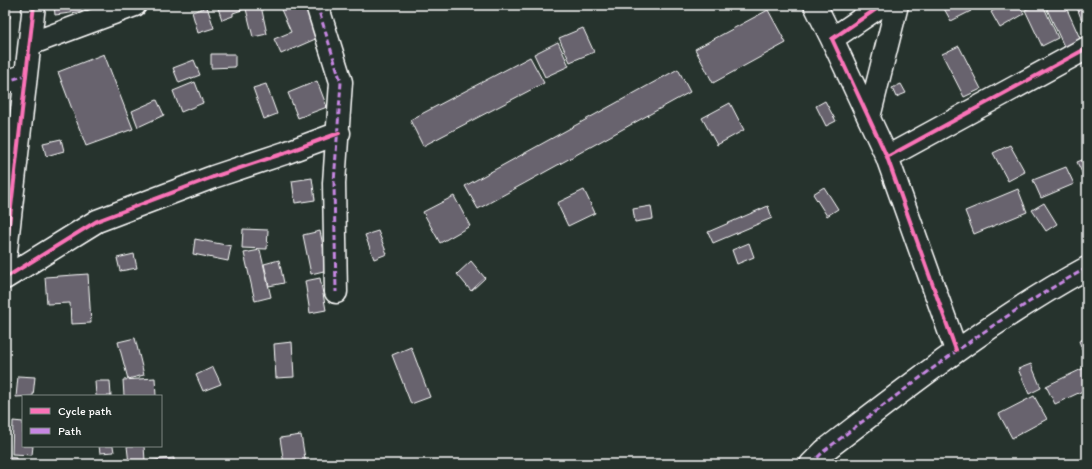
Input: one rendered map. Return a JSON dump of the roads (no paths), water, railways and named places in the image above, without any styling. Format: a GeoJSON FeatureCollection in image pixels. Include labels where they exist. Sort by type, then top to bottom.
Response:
{"type":"FeatureCollection","features":[{"type":"Feature","properties":{"kind":"street"},"geometry":{"type":"LineString","coordinates":[[5,260],[34,5]]}},
{"type":"Feature","properties":{"kind":"street"},"geometry":{"type":"LineString","coordinates":[[30,44],[135,5]]}},
{"type":"Feature","properties":{"kind":"street"},"geometry":{"type":"LineString","coordinates":[[317,5],[341,82],[339,133],[334,184],[336,292]]}},
{"type":"Feature","properties":{"kind":"street"},"geometry":{"type":"LineString","coordinates":[[815,5],[887,157],[956,350]]}},
{"type":"Feature","properties":{"kind":"street"},"geometry":{"type":"LineString","coordinates":[[832,39],[882,5]]}},
{"type":"Feature","properties":{"kind":"street"},"geometry":{"type":"LineString","coordinates":[[869,117],[897,5]]}},
{"type":"Feature","properties":{"kind":"street"},"geometry":{"type":"LineString","coordinates":[[887,157],[1087,48]]}},
{"type":"Feature","properties":{"kind":"street"},"geometry":{"type":"LineString","coordinates":[[5,82],[26,76]]}},
{"type":"Feature","properties":{"kind":"street"},"geometry":{"type":"LineString","coordinates":[[5,278],[97,222],[213,176],[286,153],[339,133]]}},
{"type":"Feature","properties":{"kind":"street"},"geometry":{"type":"LineString","coordinates":[[811,464],[824,451],[956,350],[1052,287],[1087,268]]}}]}
